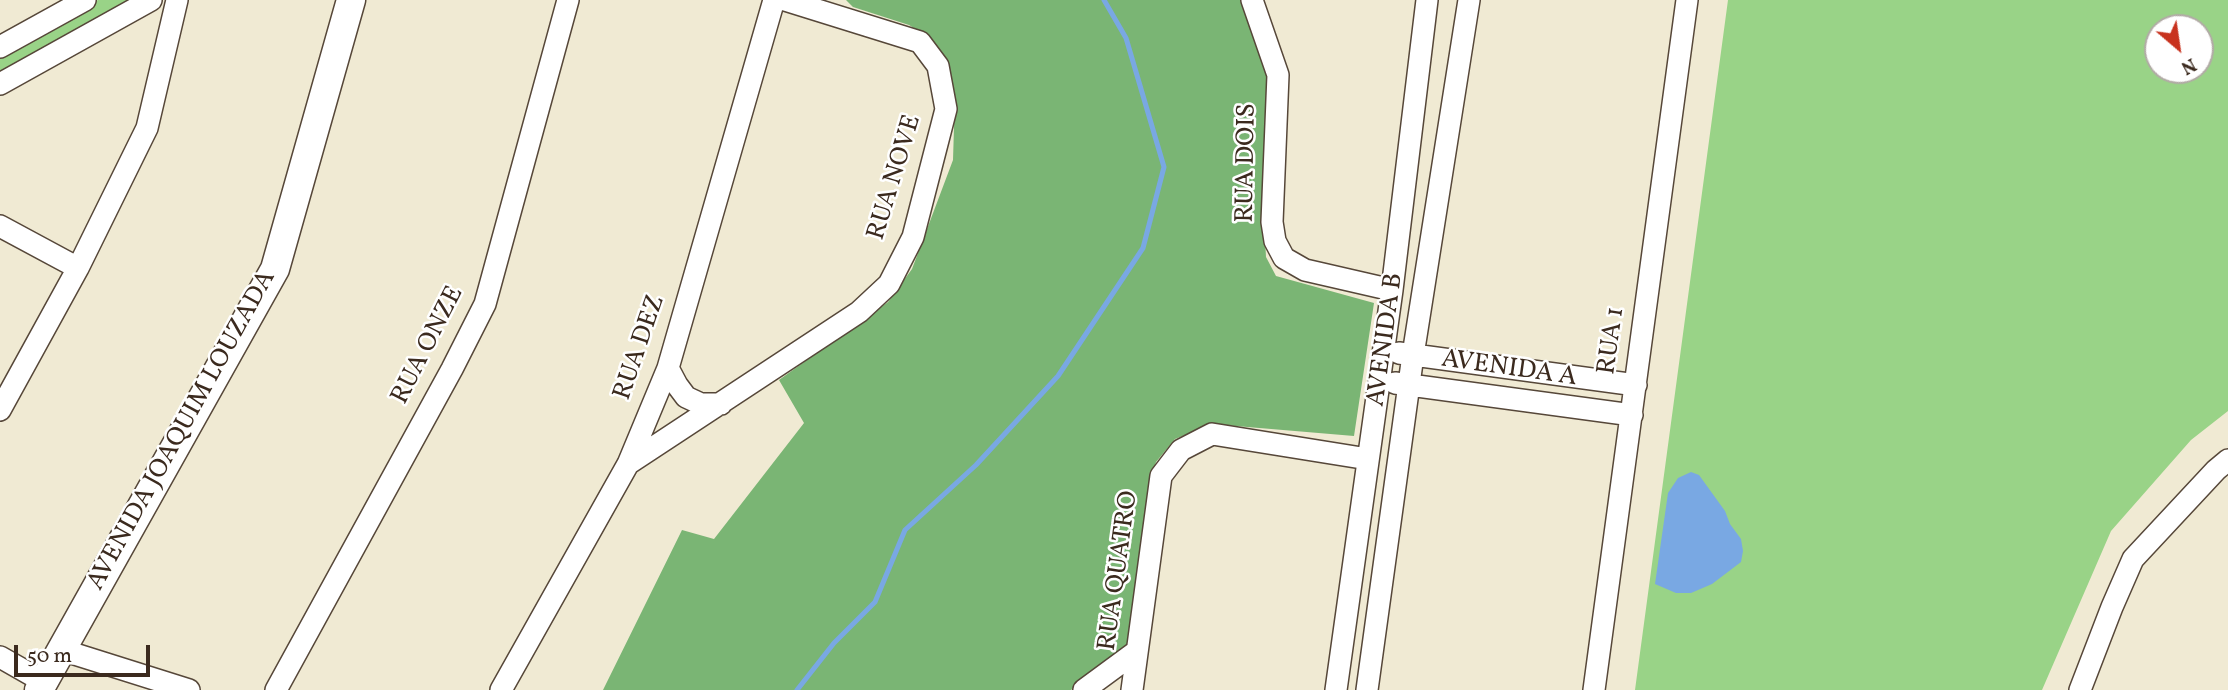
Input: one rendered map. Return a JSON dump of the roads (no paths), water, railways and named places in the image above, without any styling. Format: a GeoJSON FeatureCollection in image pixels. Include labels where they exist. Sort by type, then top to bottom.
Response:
{"type":"FeatureCollection","features":[{"type":"Feature","properties":{"kind":"main road","name":"AVENIDA JOAQUIM LOUZADA"},"geometry":{"type":"LineString","coordinates":[[41,686],[275,269],[351,0]]}},
{"type":"Feature","properties":{"kind":"street"},"geometry":{"type":"LineString","coordinates":[[0,47],[85,0]]}},
{"type":"Feature","properties":{"kind":"street"},"geometry":{"type":"LineString","coordinates":[[0,84],[151,0]]}},
{"type":"Feature","properties":{"kind":"street"},"geometry":{"type":"LineString","coordinates":[[0,410],[78,268],[146,128],[177,0]]}},
{"type":"Feature","properties":{"kind":"street","name":"RUA ONZE"},"geometry":{"type":"LineString","coordinates":[[276,690],[485,304],[568,0]]}},
{"type":"Feature","properties":{"kind":"street","name":"RUA DEZ"},"geometry":{"type":"LineString","coordinates":[[501,690],[628,464],[668,368],[774,0]]}},
{"type":"Feature","properties":{"kind":"street","name":"RUA NOVE"},"geometry":{"type":"LineString","coordinates":[[628,464],[859,312],[889,284],[913,237],[946,109],[938,66],[920,42],[785,0]]}},
{"type":"Feature","properties":{"kind":"street","name":"RUA DOIS"},"geometry":{"type":"LineString","coordinates":[[1252,0],[1278,75],[1272,222],[1275,241],[1284,258],[1305,271],[1392,290]]}},
{"type":"Feature","properties":{"kind":"street","name":"AVENIDA B"},"geometry":{"type":"LineString","coordinates":[[1336,690],[1392,290],[1427,0]]}},
{"type":"Feature","properties":{"kind":"street","name":"AVENIDA B"},"geometry":{"type":"LineString","coordinates":[[1367,690],[1408,385],[1469,0]]}},
{"type":"Feature","properties":{"kind":"street","name":"RUA 1"},"geometry":{"type":"LineString","coordinates":[[1594,690],[1687,0]]}},
{"type":"Feature","properties":{"kind":"street"},"geometry":{"type":"LineString","coordinates":[[0,226],[78,268]]}},
{"type":"Feature","properties":{"kind":"street","name":"AVENIDA A"},"geometry":{"type":"LineString","coordinates":[[1383,350],[1636,385]]}},
{"type":"Feature","properties":{"kind":"street"},"geometry":{"type":"LineString","coordinates":[[668,368],[686,397],[701,404],[721,404]]}},
{"type":"Feature","properties":{"kind":"street","name":"AVENIDA A"},"geometry":{"type":"LineString","coordinates":[[1379,380],[1632,415]]}},
{"type":"Feature","properties":{"kind":"street","name":"RUA QUATRO"},"geometry":{"type":"LineString","coordinates":[[1132,690],[1161,476],[1181,450],[1212,434],[1368,459]]}},
{"type":"Feature","properties":{"kind":"street"},"geometry":{"type":"LineString","coordinates":[[2080,690],[2133,559],[2228,460]]}},
{"type":"Feature","properties":{"kind":"street"},"geometry":{"type":"LineString","coordinates":[[62,650],[189,690]]}},
{"type":"Feature","properties":{"kind":"street"},"geometry":{"type":"LineString","coordinates":[[1084,690],[1137,651]]}},
{"type":"Feature","properties":{"kind":"street"},"geometry":{"type":"LineString","coordinates":[[0,657],[41,686]]}},
{"type":"Feature","properties":{"kind":"water"},"geometry":{"type":"Polygon","coordinates":[[[1691,472],[1699,475],[1725,511],[1730,524],[1741,539],[1743,551],[1741,562],[1712,584],[1691,593],[1676,593],[1655,584],[1668,493],[1678,478],[1691,472]]]}},
{"type":"Feature","properties":{"kind":"waterway"},"geometry":{"type":"LineString","coordinates":[[797,690],[834,643],[875,602],[905,530],[976,465],[1058,376],[1143,248],[1164,167],[1126,38],[1104,0]]}}]}
